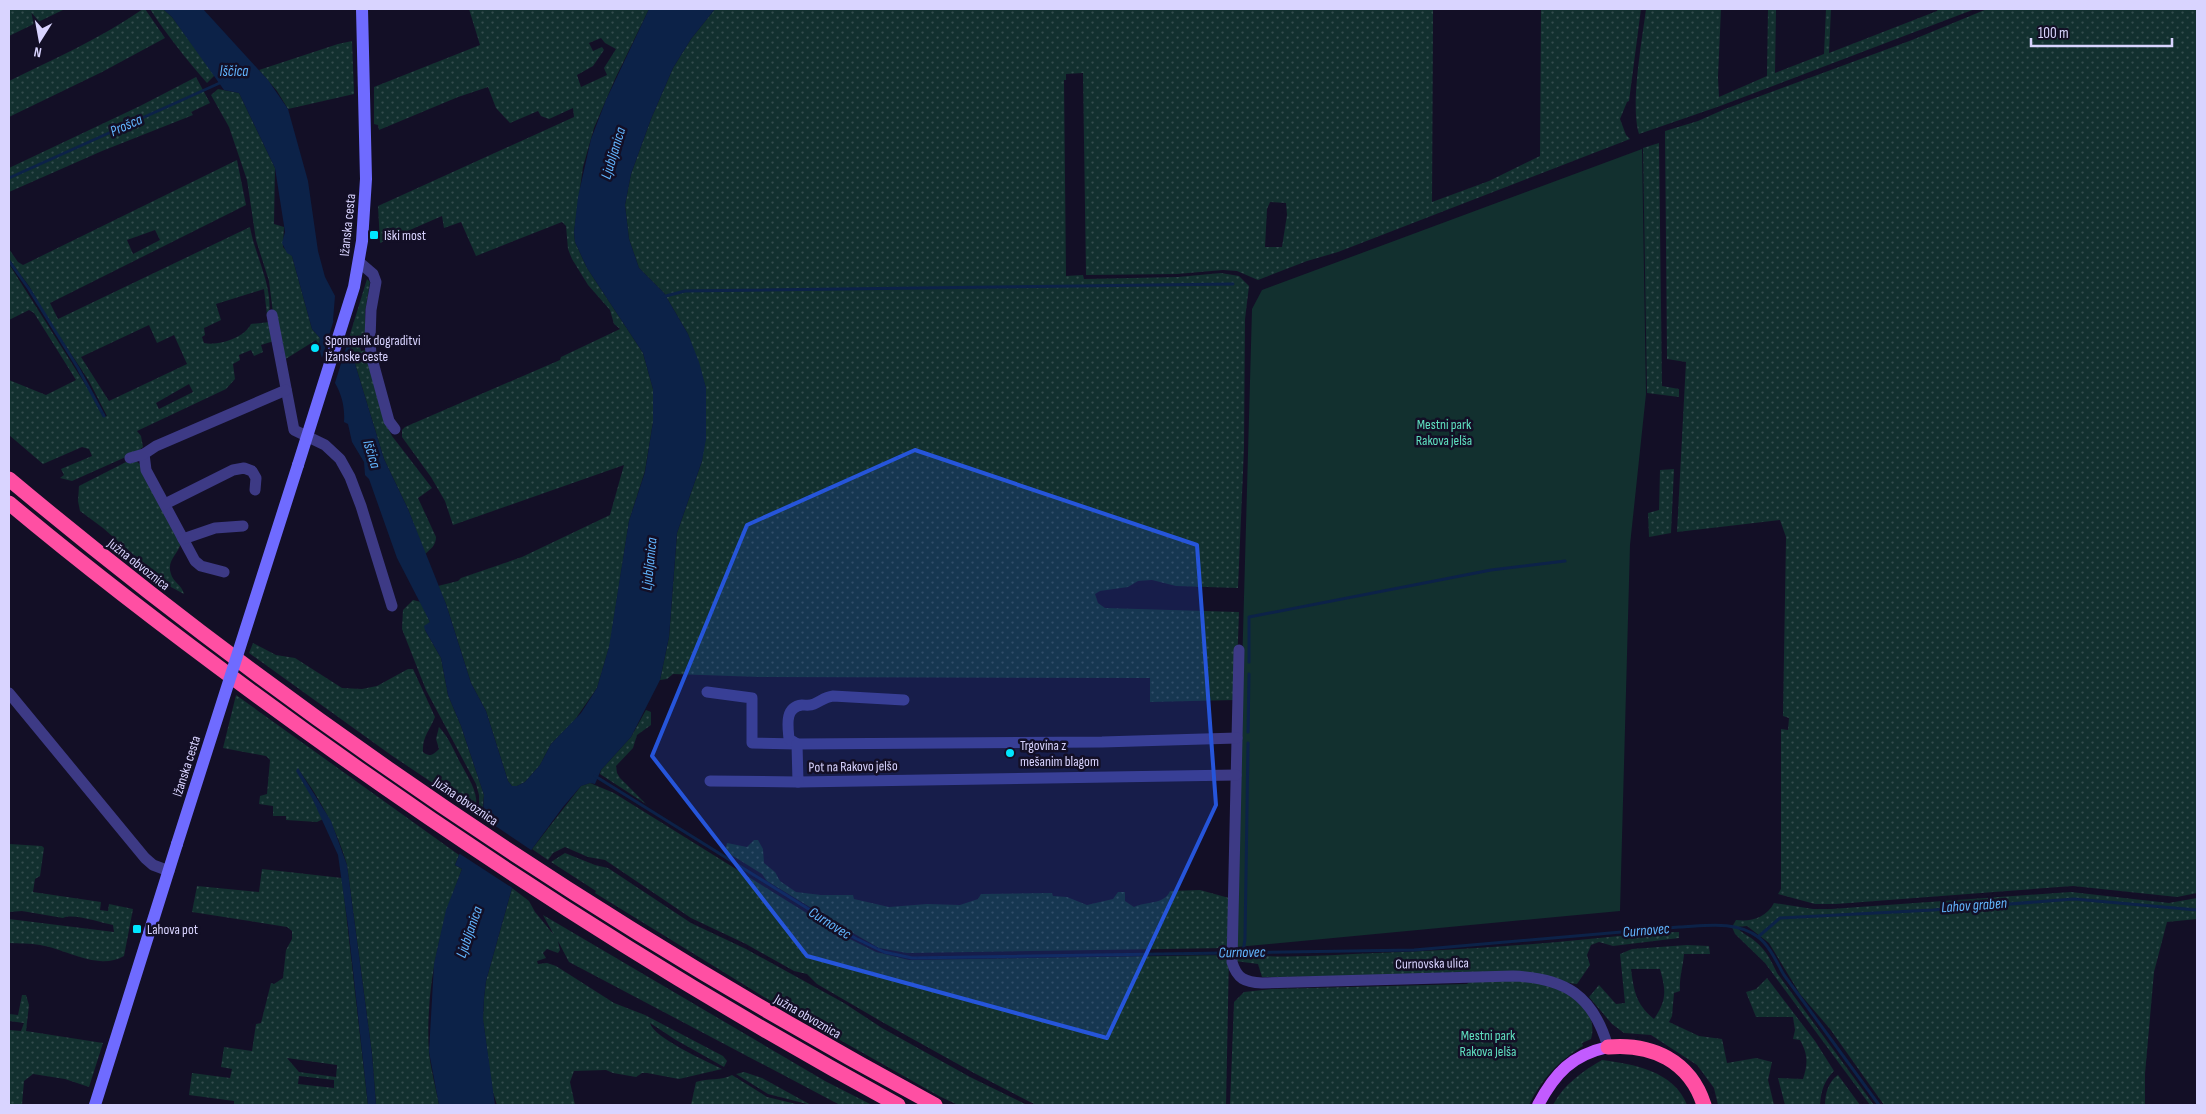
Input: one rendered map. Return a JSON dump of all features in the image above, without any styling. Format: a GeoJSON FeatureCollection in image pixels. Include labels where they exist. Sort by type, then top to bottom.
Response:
{"type":"FeatureCollection","features":[{"type":"Feature","properties":{"kind":"highway","name":"Južna obvoznica"},"geometry":{"type":"LineString","coordinates":[[9,479],[220,647],[397,775],[584,899],[757,1005],[935,1105]]}},
{"type":"Feature","properties":{"kind":"highway"},"geometry":{"type":"LineString","coordinates":[[9,503],[144,612],[390,791],[576,915],[750,1021],[898,1105]]}},
{"type":"Feature","properties":{"kind":"highway"},"geometry":{"type":"LineString","coordinates":[[1608,1047],[1641,1047],[1666,1057],[1693,1082],[1704,1105]]}},
{"type":"Feature","properties":{"kind":"main road","name":"Ižanska cesta"},"geometry":{"type":"LineString","coordinates":[[94,1105],[354,287],[364,221],[366,179],[362,9]]}},
{"type":"Feature","properties":{"kind":"main road"},"geometry":{"type":"LineString","coordinates":[[1538,1105],[1548,1088],[1567,1066],[1589,1052],[1608,1047]]}},
{"type":"Feature","properties":{"kind":"street"},"geometry":{"type":"LineString","coordinates":[[359,262],[375,276],[376,284],[370,326],[372,355],[389,421],[395,428]]}},
{"type":"Feature","properties":{"kind":"street"},"geometry":{"type":"LineString","coordinates":[[272,315],[294,430],[325,445],[340,459],[350,477],[392,606]]}},
{"type":"Feature","properties":{"kind":"street"},"geometry":{"type":"LineString","coordinates":[[130,458],[144,454],[156,446],[286,390]]}},
{"type":"Feature","properties":{"kind":"street"},"geometry":{"type":"LineString","coordinates":[[144,454],[146,470],[196,561],[201,566],[224,572]]}},
{"type":"Feature","properties":{"kind":"street"},"geometry":{"type":"LineString","coordinates":[[165,504],[233,470],[244,468],[252,471],[256,478],[254,490]]}},
{"type":"Feature","properties":{"kind":"street"},"geometry":{"type":"LineString","coordinates":[[183,539],[215,528],[243,526]]}},
{"type":"Feature","properties":{"kind":"street"},"geometry":{"type":"LineString","coordinates":[[1236,776],[1239,650]]}},
{"type":"Feature","properties":{"kind":"street"},"geometry":{"type":"LineString","coordinates":[[707,692],[752,698],[752,743],[797,744]]}},
{"type":"Feature","properties":{"kind":"street"},"geometry":{"type":"LineString","coordinates":[[9,693],[145,858],[154,865],[169,871]]}},
{"type":"Feature","properties":{"kind":"street"},"geometry":{"type":"LineString","coordinates":[[797,744],[789,739],[789,714],[800,705],[814,704],[826,697],[833,696],[904,700]]}},
{"type":"Feature","properties":{"kind":"street","name":"Pot na Rakovo jelšo"},"geometry":{"type":"LineString","coordinates":[[1236,776],[798,782],[797,744],[1102,742],[1237,738]]}},
{"type":"Feature","properties":{"kind":"street","name":"Curnovska ulica"},"geometry":{"type":"LineString","coordinates":[[1236,776],[1232,962],[1235,972],[1240,979],[1262,983],[1513,976],[1540,978],[1560,984],[1582,998],[1599,1020],[1608,1047]]}},
{"type":"Feature","properties":{"kind":"street"},"geometry":{"type":"LineString","coordinates":[[710,781],[798,782]]}},
{"type":"Feature","properties":{"kind":"highlighted area"},"geometry":{"type":"Polygon","coordinates":[[[915,450],[1197,545],[1216,805],[1107,1038],[807,956],[652,756],[747,525],[915,450]]]}},
{"type":"Feature","properties":{"kind":"green space"},"geometry":{"type":"Polygon","coordinates":[[[9,9],[65,9],[9,36],[9,9]]]}},
{"type":"Feature","properties":{"kind":"green space"},"geometry":{"type":"Polygon","coordinates":[[[145,9],[165,38],[102,72],[9,117],[9,81],[94,39],[145,9]]]}},
{"type":"Feature","properties":{"kind":"green space"},"geometry":{"type":"Polygon","coordinates":[[[150,9],[163,9],[172,17],[215,75],[207,83],[177,47],[150,9]]]}},
{"type":"Feature","properties":{"kind":"green space"},"geometry":{"type":"Polygon","coordinates":[[[469,9],[649,9],[594,128],[583,167],[574,232],[575,242],[587,268],[643,353],[653,389],[653,422],[645,471],[629,521],[610,644],[597,688],[574,721],[551,744],[540,765],[525,782],[517,786],[512,786],[508,781],[486,711],[471,683],[446,604],[438,586],[458,581],[461,578],[522,557],[610,515],[624,465],[453,525],[445,501],[431,477],[402,437],[402,430],[405,427],[560,360],[561,357],[620,329],[614,324],[610,310],[588,285],[572,259],[568,249],[566,226],[562,222],[476,256],[461,222],[444,228],[442,216],[380,243],[378,206],[574,117],[573,108],[549,119],[541,116],[538,111],[510,123],[496,108],[488,87],[458,97],[379,130],[378,125],[374,124],[374,87],[480,45],[469,9]],[[601,38],[589,43],[593,51],[602,47],[604,50],[593,66],[577,75],[581,87],[607,75],[604,68],[616,49],[605,43],[601,38]]]}},
{"type":"Feature","properties":{"kind":"green space"},"geometry":{"type":"Polygon","coordinates":[[[715,9],[1433,9],[1432,202],[1489,181],[1540,156],[1541,9],[1641,9],[1629,101],[1620,119],[1626,135],[1630,139],[1338,252],[1307,261],[1258,280],[1237,271],[1223,270],[1177,274],[1086,275],[1083,73],[1066,74],[1066,80],[1064,80],[1066,276],[1083,275],[1084,279],[1178,277],[1221,273],[1239,276],[1249,286],[1245,319],[1244,448],[1238,588],[1176,586],[1152,580],[1138,581],[1128,587],[1100,591],[1095,594],[1098,603],[1105,608],[1239,612],[1235,700],[1150,702],[1150,678],[760,677],[673,674],[667,679],[660,680],[669,637],[677,533],[702,461],[706,388],[688,334],[664,293],[639,268],[629,239],[625,205],[631,174],[651,119],[673,68],[691,39],[715,9]],[[1270,202],[1267,209],[1265,247],[1282,247],[1287,215],[1286,203],[1270,202]]]}},
{"type":"Feature","properties":{"kind":"green space"},"geometry":{"type":"Polygon","coordinates":[[[1646,9],[1721,9],[1719,97],[1767,76],[1768,9],[1776,9],[1775,73],[1824,54],[1826,9],[1831,9],[1829,53],[1938,9],[1975,9],[1720,106],[1639,134],[1636,90],[1646,9]]]}},
{"type":"Feature","properties":{"kind":"green space"},"geometry":{"type":"Polygon","coordinates":[[[1987,9],[2197,9],[2197,893],[2177,897],[2073,886],[1815,904],[1778,894],[1781,889],[1781,729],[1788,730],[1789,718],[1783,716],[1786,537],[1780,520],[1677,532],[1686,362],[1667,359],[1665,131],[1698,121],[1725,109],[1912,40],[1987,9]]]}},
{"type":"Feature","properties":{"kind":"green space"},"geometry":{"type":"Polygon","coordinates":[[[352,41],[354,94],[288,109],[277,91],[259,70],[338,44],[352,41]]]}},
{"type":"Feature","properties":{"kind":"green space"},"geometry":{"type":"Polygon","coordinates":[[[196,77],[210,103],[191,112],[193,115],[102,151],[9,192],[9,168],[140,106],[196,77]]]}},
{"type":"Feature","properties":{"kind":"green space"},"geometry":{"type":"Polygon","coordinates":[[[218,89],[239,93],[275,168],[274,224],[284,227],[283,247],[292,256],[312,329],[320,338],[319,345],[316,340],[284,360],[274,321],[269,281],[256,240],[247,180],[229,127],[211,95],[218,89]]]}},
{"type":"Feature","properties":{"kind":"green space"},"geometry":{"type":"Polygon","coordinates":[[[1659,143],[1662,386],[1679,389],[1679,397],[1647,393],[1643,148],[1659,143]]]}},
{"type":"Feature","properties":{"kind":"green space","name":"Mestni park Rakova jelša"},"geometry":{"type":"Polygon","coordinates":[[[1642,149],[1646,394],[1630,545],[1620,911],[1237,947],[1239,777],[1252,309],[1262,290],[1642,149]]]}},
{"type":"Feature","properties":{"kind":"green space"},"geometry":{"type":"Polygon","coordinates":[[[237,160],[246,205],[50,303],[58,319],[250,227],[266,282],[270,304],[269,315],[267,315],[264,289],[216,304],[221,320],[204,328],[205,335],[202,337],[204,343],[224,342],[243,333],[251,324],[270,322],[274,341],[261,345],[263,352],[254,356],[251,350],[239,355],[240,360],[233,364],[235,379],[226,389],[137,431],[141,436],[143,447],[137,452],[72,481],[60,478],[64,475],[61,469],[92,456],[89,449],[82,447],[43,464],[9,435],[9,380],[46,395],[76,380],[34,313],[29,310],[9,320],[9,264],[90,392],[103,417],[107,416],[89,381],[48,319],[29,286],[9,259],[9,249],[18,262],[23,265],[237,160]],[[155,230],[127,240],[133,254],[160,240],[155,230]],[[149,325],[81,357],[109,401],[187,364],[174,335],[157,343],[149,325]],[[189,384],[156,403],[159,409],[193,392],[189,384]]]}},
{"type":"Feature","properties":{"kind":"green space"},"geometry":{"type":"Polygon","coordinates":[[[367,279],[370,282],[365,312],[365,340],[359,342],[361,351],[366,350],[386,424],[392,436],[432,488],[418,498],[436,537],[434,545],[425,554],[408,509],[384,459],[348,341],[367,279]]]}},
{"type":"Feature","properties":{"kind":"green space"},"geometry":{"type":"Polygon","coordinates":[[[130,460],[136,461],[141,465],[181,542],[171,561],[170,569],[172,577],[184,594],[169,586],[103,528],[80,511],[78,501],[79,486],[130,460]]]}},
{"type":"Feature","properties":{"kind":"green space"},"geometry":{"type":"Polygon","coordinates":[[[1674,469],[1671,533],[1649,537],[1648,513],[1659,510],[1660,470],[1674,469]]]}},
{"type":"Feature","properties":{"kind":"green space"},"geometry":{"type":"Polygon","coordinates":[[[413,600],[421,602],[430,622],[425,630],[441,658],[448,695],[461,726],[484,795],[482,816],[479,814],[479,795],[476,784],[426,690],[402,629],[403,610],[413,600]]]}},
{"type":"Feature","properties":{"kind":"green space"},"geometry":{"type":"Polygon","coordinates":[[[253,643],[276,655],[295,658],[342,688],[362,689],[377,686],[408,669],[413,669],[435,717],[425,738],[423,752],[430,755],[439,749],[436,739],[439,727],[449,741],[473,787],[477,805],[476,812],[391,755],[249,653],[253,643]]]}},
{"type":"Feature","properties":{"kind":"green space"},"geometry":{"type":"Polygon","coordinates":[[[236,695],[459,855],[455,865],[462,869],[440,936],[429,1006],[429,1053],[439,1105],[376,1105],[372,1054],[347,865],[343,852],[314,791],[298,769],[323,819],[317,822],[286,820],[286,816],[273,816],[273,806],[259,804],[260,796],[267,794],[270,760],[266,756],[223,748],[236,695]]]}},
{"type":"Feature","properties":{"kind":"green space"},"geometry":{"type":"Polygon","coordinates":[[[646,710],[651,712],[651,725],[637,735],[633,748],[616,766],[620,778],[646,804],[600,774],[601,770],[631,737],[646,710]]]}},
{"type":"Feature","properties":{"kind":"green space"},"geometry":{"type":"Polygon","coordinates":[[[590,783],[614,793],[842,935],[876,952],[909,960],[1229,955],[1226,1105],[1036,1105],[884,1023],[817,984],[807,974],[794,971],[746,944],[691,918],[605,860],[588,857],[565,847],[553,853],[548,860],[532,849],[581,786],[590,783]]]}},
{"type":"Feature","properties":{"kind":"green space"},"geometry":{"type":"Polygon","coordinates":[[[754,840],[758,840],[763,849],[764,863],[775,872],[780,881],[796,892],[821,895],[853,895],[854,899],[889,907],[927,904],[960,905],[978,899],[981,894],[1052,893],[1053,896],[1067,897],[1087,905],[1113,899],[1118,892],[1125,892],[1125,901],[1134,907],[1164,899],[1170,891],[1200,890],[1229,898],[1229,948],[907,953],[879,948],[767,881],[762,874],[725,851],[727,843],[747,847],[754,840]]]}},
{"type":"Feature","properties":{"kind":"green space"},"geometry":{"type":"Polygon","coordinates":[[[9,844],[42,846],[44,848],[40,876],[35,879],[33,892],[101,902],[100,910],[108,911],[109,904],[133,909],[124,956],[114,960],[93,960],[50,947],[9,943],[9,919],[114,932],[113,925],[80,917],[63,918],[22,911],[9,912],[9,844]]]}},
{"type":"Feature","properties":{"kind":"green space"},"geometry":{"type":"Polygon","coordinates":[[[565,853],[608,868],[691,923],[746,949],[844,1003],[882,1028],[970,1077],[1027,1105],[958,1105],[939,1096],[764,997],[595,893],[596,891],[551,862],[565,853]]]}},
{"type":"Feature","properties":{"kind":"green space"},"geometry":{"type":"Polygon","coordinates":[[[262,869],[342,878],[368,1105],[234,1105],[234,1101],[189,1095],[192,1073],[230,1078],[232,1069],[221,1067],[224,1047],[252,1051],[256,1024],[261,1023],[271,983],[274,984],[283,978],[286,950],[292,939],[292,931],[287,927],[192,912],[197,886],[259,892],[262,869]],[[287,1058],[299,1072],[336,1077],[337,1065],[287,1058]],[[299,1076],[298,1084],[334,1088],[334,1080],[299,1076]]]}},
{"type":"Feature","properties":{"kind":"green space"},"geometry":{"type":"Polygon","coordinates":[[[512,888],[529,901],[535,912],[554,935],[543,915],[825,1081],[872,1105],[840,1105],[569,962],[558,941],[560,950],[558,953],[547,949],[543,953],[546,958],[537,961],[538,964],[547,963],[556,966],[614,1003],[645,1015],[723,1056],[727,1061],[724,1067],[650,1023],[654,1029],[670,1042],[722,1069],[679,1079],[647,1073],[642,1073],[636,1077],[606,1070],[574,1071],[570,1082],[575,1105],[497,1105],[492,1089],[483,1019],[484,998],[486,981],[512,888]]]}},
{"type":"Feature","properties":{"kind":"green space"},"geometry":{"type":"Polygon","coordinates":[[[2071,892],[2169,903],[2197,898],[2197,919],[2167,922],[2154,972],[2145,1074],[2145,1105],[1884,1105],[1830,1029],[1800,994],[1769,943],[1747,926],[1737,927],[1766,952],[1777,973],[1874,1105],[1870,1105],[1765,963],[1735,934],[1732,927],[1736,920],[1758,918],[1767,912],[1774,903],[1813,909],[1831,909],[2071,892]]]}},
{"type":"Feature","properties":{"kind":"green space"},"geometry":{"type":"Polygon","coordinates":[[[1679,932],[1679,938],[1613,946],[1599,942],[1591,945],[1587,955],[1590,965],[1577,984],[1540,975],[1262,977],[1258,964],[1235,961],[1236,954],[1306,956],[1444,950],[1679,932]]]}},
{"type":"Feature","properties":{"kind":"green space"},"geometry":{"type":"Polygon","coordinates":[[[1687,945],[1709,946],[1710,954],[1684,954],[1680,991],[1674,993],[1672,1016],[1669,1022],[1699,1036],[1722,1039],[1727,1063],[1756,1058],[1772,1062],[1768,1080],[1774,1105],[1718,1105],[1714,1088],[1697,1065],[1651,1035],[1624,1033],[1612,1024],[1589,997],[1599,985],[1616,1004],[1625,1003],[1620,954],[1632,949],[1687,945]],[[1631,969],[1637,997],[1643,1008],[1654,1019],[1664,995],[1660,969],[1631,969]]]}},
{"type":"Feature","properties":{"kind":"green space"},"geometry":{"type":"Polygon","coordinates":[[[1767,978],[1815,1041],[1834,1071],[1824,1086],[1820,1105],[1785,1105],[1778,1078],[1803,1079],[1806,1069],[1806,1055],[1800,1040],[1793,1039],[1795,1030],[1793,1017],[1756,1017],[1746,992],[1756,989],[1767,978]]]}},
{"type":"Feature","properties":{"kind":"green space","name":"Mestni park Rakova Jelša"},"geometry":{"type":"Polygon","coordinates":[[[1516,980],[1549,986],[1569,995],[1585,1009],[1590,1018],[1592,1028],[1591,1039],[1582,1043],[1583,1046],[1558,1064],[1539,1087],[1529,1105],[1230,1105],[1234,1002],[1244,992],[1272,989],[1467,984],[1470,981],[1516,980]]]}},
{"type":"Feature","properties":{"kind":"green space"},"geometry":{"type":"Polygon","coordinates":[[[22,995],[26,995],[29,1005],[26,1031],[103,1043],[89,1087],[65,1079],[33,1074],[24,1081],[22,1105],[9,1105],[9,1030],[21,1031],[24,1023],[9,1021],[9,1014],[18,1015],[22,995]]]}},
{"type":"Feature","properties":{"kind":"green space"},"geometry":{"type":"Polygon","coordinates":[[[1602,1060],[1639,1067],[1663,1077],[1681,1093],[1687,1105],[1553,1105],[1562,1091],[1574,1079],[1602,1060]]]}},
{"type":"Feature","properties":{"kind":"green space"},"geometry":{"type":"Polygon","coordinates":[[[744,1072],[762,1078],[811,1105],[768,1094],[736,1074],[744,1072]]]}},
{"type":"Feature","properties":{"kind":"green space"},"geometry":{"type":"Polygon","coordinates":[[[732,1075],[767,1097],[800,1105],[691,1105],[696,1082],[732,1075]]]}},
{"type":"Feature","properties":{"kind":"green space"},"geometry":{"type":"Polygon","coordinates":[[[1838,1075],[1860,1105],[1825,1105],[1828,1088],[1838,1075]]]}},
{"type":"Feature","properties":{"kind":"water"},"geometry":{"type":"Polygon","coordinates":[[[163,9],[203,9],[268,80],[288,109],[308,181],[318,251],[325,277],[335,296],[333,320],[348,341],[384,459],[408,509],[446,604],[471,683],[486,711],[508,781],[512,786],[517,786],[525,782],[540,765],[551,744],[581,713],[597,688],[609,647],[629,521],[645,472],[653,422],[653,389],[643,353],[587,268],[575,242],[574,232],[578,197],[591,139],[606,100],[649,9],[715,9],[691,39],[673,68],[651,119],[631,174],[625,205],[629,239],[639,268],[664,293],[688,334],[699,362],[706,388],[706,439],[702,461],[677,533],[669,637],[660,680],[631,737],[601,770],[595,784],[590,783],[581,786],[563,807],[532,849],[512,888],[486,981],[484,998],[483,1019],[495,1105],[439,1105],[429,1052],[434,964],[446,910],[462,869],[455,865],[483,813],[484,795],[461,726],[448,695],[441,658],[425,630],[424,626],[430,622],[397,558],[369,479],[365,475],[364,462],[352,442],[348,424],[344,422],[341,397],[321,356],[320,338],[312,329],[292,256],[287,253],[282,243],[285,232],[275,168],[239,93],[224,90],[172,17],[163,9]]]}},
{"type":"Feature","properties":{"kind":"water"},"geometry":{"type":"Polygon","coordinates":[[[298,768],[331,821],[347,865],[372,1054],[376,1105],[368,1105],[338,855],[312,798],[296,771],[298,768]]]}},
{"type":"Feature","properties":{"kind":"pier"},"geometry":{"type":"Polygon","coordinates":[[[336,313],[336,319],[349,338],[334,386],[324,372],[321,361],[336,313]]]}},
{"type":"Feature","properties":{"kind":"pier"},"geometry":{"type":"Polygon","coordinates":[[[479,815],[534,852],[514,889],[457,852],[479,815]]]}},
{"type":"Feature","properties":{"kind":"waterway","name":"Prošca"},"geometry":{"type":"LineString","coordinates":[[9,178],[222,82]]}},
{"type":"Feature","properties":{"kind":"waterway"},"geometry":{"type":"LineString","coordinates":[[9,261],[29,289],[78,368],[104,416]]}},
{"type":"Feature","properties":{"kind":"waterway"},"geometry":{"type":"LineString","coordinates":[[662,297],[685,291],[1233,284]]}},
{"type":"Feature","properties":{"kind":"waterway"},"geometry":{"type":"LineString","coordinates":[[1249,662],[1249,617],[1491,570],[1565,561]]}},
{"type":"Feature","properties":{"kind":"waterway"},"geometry":{"type":"LineString","coordinates":[[1248,732],[1249,674]]}},
{"type":"Feature","properties":{"kind":"waterway"},"geometry":{"type":"LineString","coordinates":[[1243,952],[1245,939],[1248,743]]}},
{"type":"Feature","properties":{"kind":"waterway","name":"Curnovec"},"geometry":{"type":"LineString","coordinates":[[595,776],[855,938],[884,952],[912,958],[1414,950],[1679,927],[1720,925],[1740,928],[1758,937],[1766,945],[1784,975],[1879,1105]]}},
{"type":"Feature","properties":{"kind":"waterway","name":"Lahov graben"},"geometry":{"type":"LineString","coordinates":[[1758,937],[1780,918],[1933,910],[2074,899],[2197,910]]}},
{"type":"Feature","properties":{"kind":"place","name":"Iški most"},"geometry":{"type":"Point","coordinates":[374,235]}},
{"type":"Feature","properties":{"kind":"place","name":"Spomenik dograditvi Ižanske ceste"},"geometry":{"type":"Point","coordinates":[315,348]}},
{"type":"Feature","properties":{"kind":"place","name":"Trgovina z mešanim blagom"},"geometry":{"type":"Point","coordinates":[1010,753]}},
{"type":"Feature","properties":{"kind":"place","name":"Lahova pot"},"geometry":{"type":"Point","coordinates":[137,929]}},
{"type":"Feature","properties":{"kind":"water label","name":"Iščica"},"geometry":{"type":"Point","coordinates":[234,71]}},
{"type":"Feature","properties":{"kind":"water label","name":"Ljubljanica"},"geometry":{"type":"Point","coordinates":[613,153]}},
{"type":"Feature","properties":{"kind":"water label","name":"Iščica"},"geometry":{"type":"Point","coordinates":[372,454]}},
{"type":"Feature","properties":{"kind":"water label","name":"Ljubljanica"},"geometry":{"type":"Point","coordinates":[649,564]}},
{"type":"Feature","properties":{"kind":"water label","name":"Ljubljanica"},"geometry":{"type":"Point","coordinates":[469,932]}}]}
